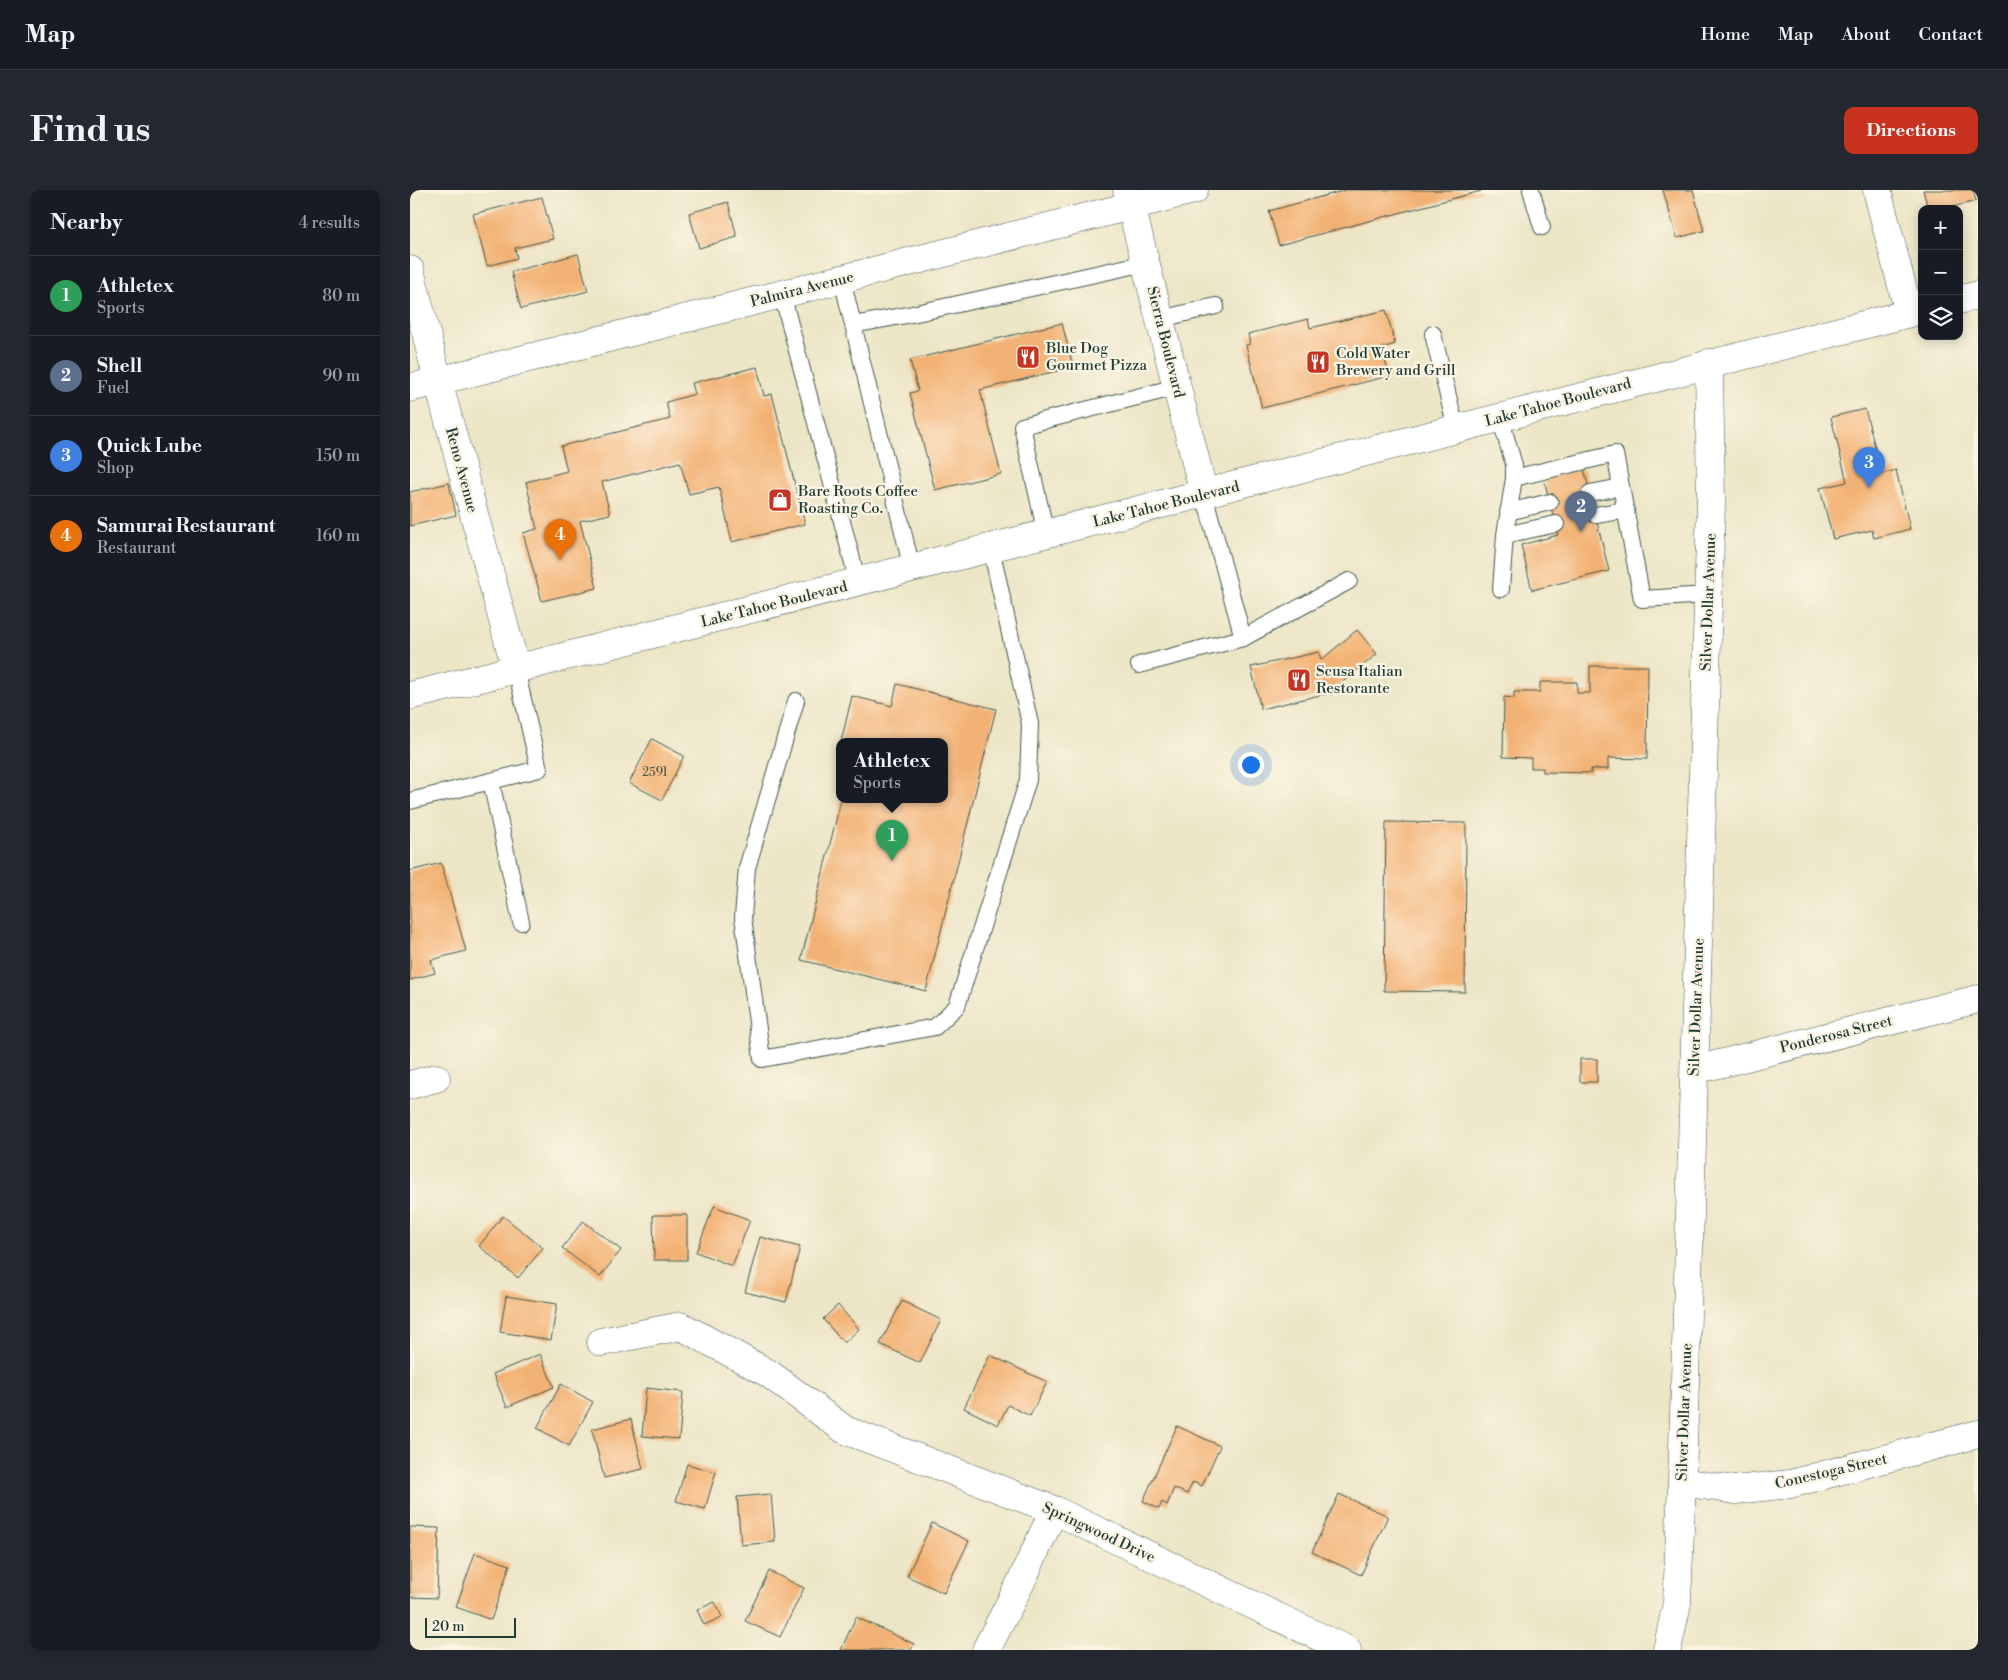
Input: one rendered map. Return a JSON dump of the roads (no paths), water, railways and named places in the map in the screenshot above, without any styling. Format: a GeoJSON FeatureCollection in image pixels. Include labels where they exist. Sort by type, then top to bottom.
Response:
{"type":"FeatureCollection","features":[{"type":"Feature","properties":{"kind":"main road","name":"Palmira Avenue"},"geometry":{"type":"LineString","coordinates":[[410,388],[842,279],[1129,198],[1194,190]]}},
{"type":"Feature","properties":{"kind":"main road"},"geometry":{"type":"LineString","coordinates":[[1877,190],[1915,311]]}},
{"type":"Feature","properties":{"kind":"main road","name":"Sierra Boulevard"},"geometry":{"type":"LineString","coordinates":[[1129,198],[1204,494]]}},
{"type":"Feature","properties":{"kind":"main road","name":"Reno Avenue"},"geometry":{"type":"LineString","coordinates":[[410,270],[516,669]]}},
{"type":"Feature","properties":{"kind":"main road"},"geometry":{"type":"LineString","coordinates":[[1963,299],[1978,295]]}},
{"type":"Feature","properties":{"kind":"main road","name":"Lake Tahoe Boulevard"},"geometry":{"type":"LineString","coordinates":[[410,696],[1915,311]]}},
{"type":"Feature","properties":{"kind":"main road","name":"Silver Dollar Avenue"},"geometry":{"type":"LineString","coordinates":[[1667,1650],[1677,1603],[1682,1482],[1711,504],[1709,363]]}},
{"type":"Feature","properties":{"kind":"main road","name":"Ponderosa Street"},"geometry":{"type":"LineString","coordinates":[[1695,1070],[1978,999]]}},
{"type":"Feature","properties":{"kind":"main road"},"geometry":{"type":"LineString","coordinates":[[410,1086],[436,1078]]}},
{"type":"Feature","properties":{"kind":"main road","name":"Springwood Drive"},"geometry":{"type":"LineString","coordinates":[[601,1342],[681,1326],[768,1373],[845,1430],[1054,1510],[1346,1650]]}},
{"type":"Feature","properties":{"kind":"main road","name":"Conestoga Street"},"geometry":{"type":"LineString","coordinates":[[1682,1482],[1735,1490],[1790,1484],[1978,1434]]}},
{"type":"Feature","properties":{"kind":"main road"},"geometry":{"type":"LineString","coordinates":[[986,1650],[1022,1580],[1054,1510]]}},
{"type":"Feature","properties":{"kind":"lane"},"geometry":{"type":"LineString","coordinates":[[1531,190],[1542,227]]}},
{"type":"Feature","properties":{"kind":"lane"},"geometry":{"type":"LineString","coordinates":[[853,325],[1146,263]]}},
{"type":"Feature","properties":{"kind":"lane"},"geometry":{"type":"LineString","coordinates":[[842,279],[912,569]]}},
{"type":"Feature","properties":{"kind":"lane"},"geometry":{"type":"LineString","coordinates":[[782,294],[858,582]]}},
{"type":"Feature","properties":{"kind":"lane"},"geometry":{"type":"LineString","coordinates":[[1160,320],[1216,306]]}},
{"type":"Feature","properties":{"kind":"lane"},"geometry":{"type":"LineString","coordinates":[[1433,334],[1456,429]]}},
{"type":"Feature","properties":{"kind":"lane"},"geometry":{"type":"LineString","coordinates":[[1046,534],[1022,426],[1177,387]]}},
{"type":"Feature","properties":{"kind":"lane"},"geometry":{"type":"LineString","coordinates":[[1500,417],[1514,466],[1514,478],[1505,535],[1501,589]]}},
{"type":"Feature","properties":{"kind":"lane"},"geometry":{"type":"LineString","coordinates":[[1514,478],[1615,454],[1642,599],[1708,595]]}},
{"type":"Feature","properties":{"kind":"lane"},"geometry":{"type":"LineString","coordinates":[[1590,493],[1621,486]]}},
{"type":"Feature","properties":{"kind":"lane"},"geometry":{"type":"LineString","coordinates":[[1204,494],[1243,638]]}},
{"type":"Feature","properties":{"kind":"lane"},"geometry":{"type":"LineString","coordinates":[[1508,512],[1550,502]]}},
{"type":"Feature","properties":{"kind":"lane"},"geometry":{"type":"LineString","coordinates":[[1596,516],[1626,510]]}},
{"type":"Feature","properties":{"kind":"lane"},"geometry":{"type":"LineString","coordinates":[[1505,535],[1556,524]]}},
{"type":"Feature","properties":{"kind":"lane"},"geometry":{"type":"LineString","coordinates":[[796,701],[747,868],[743,917],[762,1059],[935,1027],[957,1006],[1028,780],[1030,724],[991,548]]}},
{"type":"Feature","properties":{"kind":"lane"},"geometry":{"type":"LineString","coordinates":[[1139,665],[1243,638],[1349,581]]}},
{"type":"Feature","properties":{"kind":"lane"},"geometry":{"type":"LineString","coordinates":[[410,801],[539,769],[516,669]]}},
{"type":"Feature","properties":{"kind":"lane"},"geometry":{"type":"LineString","coordinates":[[491,781],[521,922]]}},
{"type":"Feature","properties":{"kind":"place","name":"Blue Dog Gourmet Pizza"},"geometry":{"type":"Point","coordinates":[1028,357]}},
{"type":"Feature","properties":{"kind":"place","name":"Cold Water Brewery and Grill"},"geometry":{"type":"Point","coordinates":[1318,362]}},
{"type":"Feature","properties":{"kind":"place","name":"Quick Lube"},"geometry":{"type":"Point","coordinates":[1869,488]}},
{"type":"Feature","properties":{"kind":"place","name":"Bare Roots Coffee Roasting Co."},"geometry":{"type":"Point","coordinates":[780,500]}},
{"type":"Feature","properties":{"kind":"place","name":"Shell"},"geometry":{"type":"Point","coordinates":[1581,532]}},
{"type":"Feature","properties":{"kind":"place","name":"Samurai Restaurant"},"geometry":{"type":"Point","coordinates":[560,560]}},
{"type":"Feature","properties":{"kind":"place","name":"Scusa Italian Restorante"},"geometry":{"type":"Point","coordinates":[1299,680]}},
{"type":"Feature","properties":{"kind":"place","name":"Athletex"},"geometry":{"type":"Point","coordinates":[892,861]}}]}
